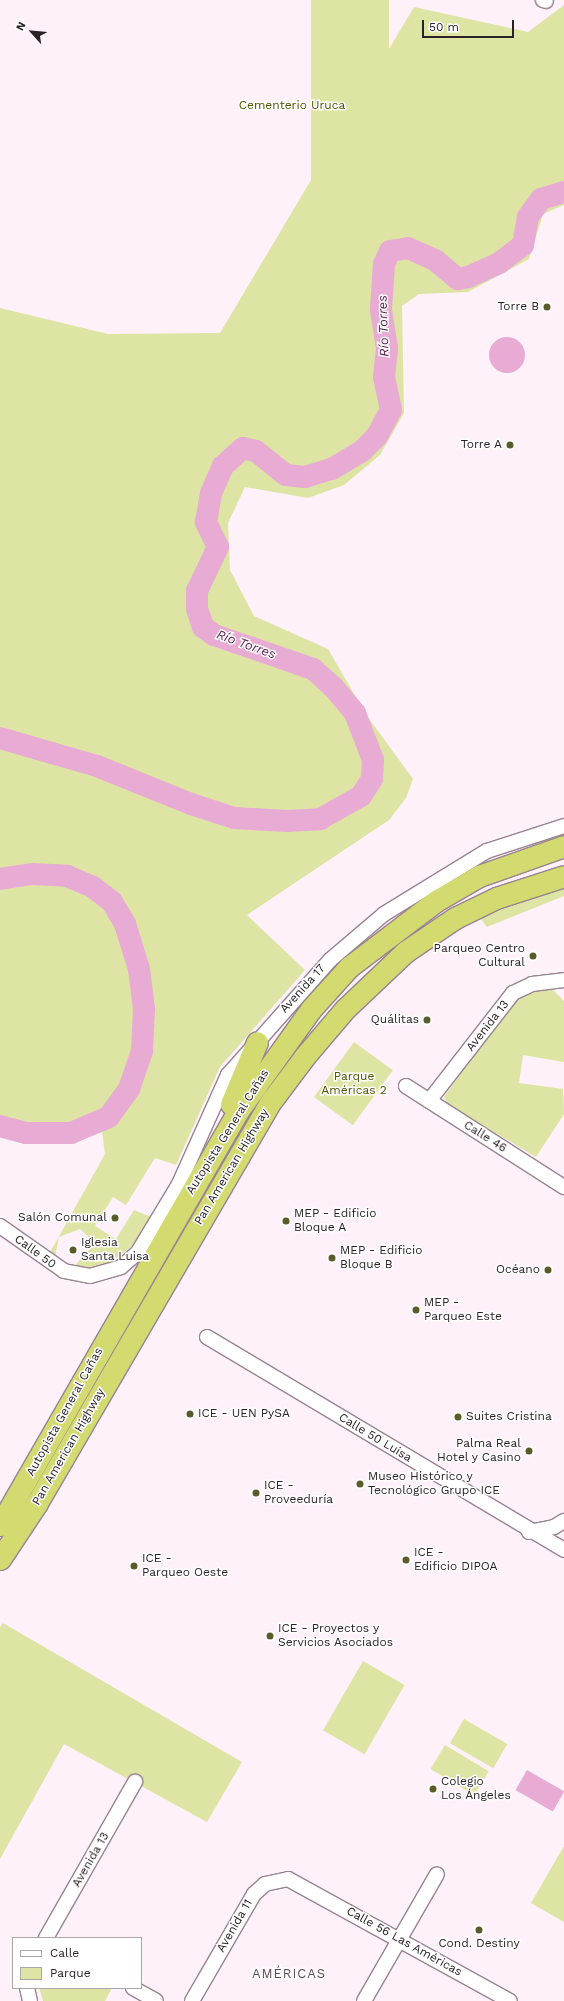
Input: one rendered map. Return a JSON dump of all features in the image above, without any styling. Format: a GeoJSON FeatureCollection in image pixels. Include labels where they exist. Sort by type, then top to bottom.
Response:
{"type":"FeatureCollection","features":[{"type":"Feature","properties":{"kind":"highway","name":"Autopista General Cañas"},"geometry":{"type":"LineString","coordinates":[[0,1524],[205,1168],[285,1041],[349,967],[394,930],[479,876],[564,846]]}},
{"type":"Feature","properties":{"kind":"highway","name":"Pan American Highway"},"geometry":{"type":"LineString","coordinates":[[0,1559],[37,1503],[268,1107],[305,1056],[345,1009],[405,952],[455,918],[496,898],[564,876]]}},
{"type":"Feature","properties":{"kind":"highway"},"geometry":{"type":"LineString","coordinates":[[205,1168],[257,1042]]}},
{"type":"Feature","properties":{"kind":"street","name":"Avenida 17"},"geometry":{"type":"LineString","coordinates":[[138,1252],[179,1184],[228,1075],[330,960],[384,914],[487,851],[564,826]]}},
{"type":"Feature","properties":{"kind":"street","name":"Avenida 13"},"geometry":{"type":"LineString","coordinates":[[429,1101],[513,993],[532,984],[564,980]]}},
{"type":"Feature","properties":{"kind":"street","name":"Calle 46"},"geometry":{"type":"LineString","coordinates":[[406,1086],[564,1187]]}},
{"type":"Feature","properties":{"kind":"street","name":"Calle 50"},"geometry":{"type":"LineString","coordinates":[[0,1226],[56,1268],[76,1274],[112,1271],[138,1252]]}},
{"type":"Feature","properties":{"kind":"street","name":"Calle 50 Luisa"},"geometry":{"type":"LineString","coordinates":[[207,1338],[529,1532],[564,1550]]}},
{"type":"Feature","properties":{"kind":"street"},"geometry":{"type":"LineString","coordinates":[[529,1532],[554,1527],[564,1521]]}},
{"type":"Feature","properties":{"kind":"street","name":"Avenida 13"},"geometry":{"type":"LineString","coordinates":[[47,1937],[135,1782]]}},
{"type":"Feature","properties":{"kind":"street"},"geometry":{"type":"LineString","coordinates":[[364,2001],[437,1874]]}},
{"type":"Feature","properties":{"kind":"street","name":"Avenida 11"},"geometry":{"type":"LineString","coordinates":[[192,2001],[254,1894],[276,1880],[298,1882]]}},
{"type":"Feature","properties":{"kind":"street","name":"Calle 56 Las Américas"},"geometry":{"type":"LineString","coordinates":[[298,1882],[510,2001]]}},
{"type":"Feature","properties":{"kind":"street"},"geometry":{"type":"LineString","coordinates":[[27,1989],[30,2001]]}},
{"type":"Feature","properties":{"kind":"street"},"geometry":{"type":"LineString","coordinates":[[135,1989],[156,2001]]}},
{"type":"Feature","properties":{"kind":"green space"},"geometry":{"type":"Polygon","coordinates":[[[311,0],[389,0],[389,241],[311,241],[311,0]]]}},
{"type":"Feature","properties":{"kind":"green space"},"geometry":{"type":"Polygon","coordinates":[[[564,5],[564,205],[543,214],[529,259],[468,292],[419,294],[402,306],[404,413],[380,455],[344,485],[308,498],[245,487],[228,523],[230,570],[254,616],[328,649],[367,716],[413,779],[406,798],[389,820],[247,915],[305,970],[220,1067],[176,1165],[155,1158],[126,1205],[113,1197],[95,1226],[116,1239],[134,1210],[151,1217],[136,1243],[107,1265],[71,1270],[48,1256],[105,1154],[99,1110],[68,1124],[32,1123],[0,1116],[0,308],[108,334],[220,333],[414,7],[528,32],[564,5]],[[80,1229],[59,1237],[55,1257],[71,1270],[95,1243],[80,1229]]]}},
{"type":"Feature","properties":{"kind":"green space"},"geometry":{"type":"Polygon","coordinates":[[[564,884],[564,896],[487,927],[476,913],[564,884]]]}},
{"type":"Feature","properties":{"kind":"green space"},"geometry":{"type":"Polygon","coordinates":[[[541,990],[553,990],[564,1001],[564,1062],[523,1055],[519,1083],[563,1089],[564,1114],[536,1157],[447,1104],[444,1097],[504,1014],[520,998],[541,990]]]}},
{"type":"Feature","properties":{"kind":"green space","name":"Parque Américas 2"},"geometry":{"type":"Polygon","coordinates":[[[354,1042],[393,1070],[353,1125],[314,1097],[354,1042]]]}},
{"type":"Feature","properties":{"kind":"green space"},"geometry":{"type":"Polygon","coordinates":[[[3,1623],[242,1762],[207,1822],[64,1744],[0,1859],[0,1627],[3,1623]]]}},
{"type":"Feature","properties":{"kind":"green space"},"geometry":{"type":"Polygon","coordinates":[[[363,1661],[405,1685],[365,1754],[323,1730],[363,1661]]]}},
{"type":"Feature","properties":{"kind":"green space"},"geometry":{"type":"Polygon","coordinates":[[[464,1719],[507,1744],[493,1768],[450,1743],[464,1719]]]}},
{"type":"Feature","properties":{"kind":"green space"},"geometry":{"type":"Polygon","coordinates":[[[445,1745],[489,1771],[474,1795],[431,1769],[445,1745]]]}},
{"type":"Feature","properties":{"kind":"green space"},"geometry":{"type":"Polygon","coordinates":[[[564,1846],[564,1922],[531,1903],[564,1846]]]}},
{"type":"Feature","properties":{"kind":"green space"},"geometry":{"type":"Polygon","coordinates":[[[39,1989],[111,1990],[105,2001],[43,2001],[39,1989]]]}},
{"type":"Feature","properties":{"kind":"shaded area"},"geometry":{"type":"Polygon","coordinates":[[[511,337],[520,342],[524,348],[524,362],[520,368],[511,373],[503,373],[494,368],[490,362],[489,351],[494,342],[500,338],[511,337]]]}},
{"type":"Feature","properties":{"kind":"shaded area"},"geometry":{"type":"Polygon","coordinates":[[[527,1770],[564,1791],[553,1811],[516,1790],[527,1770]]]}},
{"type":"Feature","properties":{"kind":"waterway","name":"Río Torres"},"geometry":{"type":"LineString","coordinates":[[0,738],[97,766],[191,804],[234,818],[287,821],[320,819],[361,796],[372,779],[373,760],[355,713],[333,687],[313,669],[214,635],[203,627],[197,608],[197,591],[218,547],[206,522],[211,493],[223,466],[243,448],[256,451],[286,475],[305,477],[332,469],[362,451],[377,436],[391,410],[384,377],[387,348],[381,309],[384,264],[390,251],[408,248],[435,260],[458,279],[468,277],[499,263],[523,245],[528,217],[541,199],[564,192]]}},
{"type":"Feature","properties":{"kind":"waterway","name":"Río Torres"},"geometry":{"type":"LineString","coordinates":[[0,879],[32,874],[67,876],[93,887],[112,902],[125,924],[139,969],[144,1009],[142,1051],[129,1089],[109,1117],[71,1133],[26,1133],[0,1126]]}},
{"type":"Feature","properties":{"kind":"place","name":"Torre B"},"geometry":{"type":"Point","coordinates":[547,307]}},
{"type":"Feature","properties":{"kind":"place","name":"Torre A"},"geometry":{"type":"Point","coordinates":[510,445]}},
{"type":"Feature","properties":{"kind":"place","name":"Parqueo Centro Cultural"},"geometry":{"type":"Point","coordinates":[533,956]}},
{"type":"Feature","properties":{"kind":"place","name":"Quálitas"},"geometry":{"type":"Point","coordinates":[427,1020]}},
{"type":"Feature","properties":{"kind":"place","name":"Salón Comunal"},"geometry":{"type":"Point","coordinates":[115,1218]}},
{"type":"Feature","properties":{"kind":"place","name":"MEP - Edificio Bloque A"},"geometry":{"type":"Point","coordinates":[286,1221]}},
{"type":"Feature","properties":{"kind":"place","name":"Iglesia Santa Luisa"},"geometry":{"type":"Point","coordinates":[73,1250]}},
{"type":"Feature","properties":{"kind":"place","name":"MEP - Edificio Bloque B"},"geometry":{"type":"Point","coordinates":[332,1258]}},
{"type":"Feature","properties":{"kind":"place","name":"Océano"},"geometry":{"type":"Point","coordinates":[548,1270]}},
{"type":"Feature","properties":{"kind":"place","name":"MEP - Parqueo Este"},"geometry":{"type":"Point","coordinates":[416,1310]}},
{"type":"Feature","properties":{"kind":"place","name":"ICE - UEN PySA"},"geometry":{"type":"Point","coordinates":[190,1414]}},
{"type":"Feature","properties":{"kind":"place","name":"Suites Cristina"},"geometry":{"type":"Point","coordinates":[458,1417]}},
{"type":"Feature","properties":{"kind":"place","name":"Palma Real Hotel y Casino"},"geometry":{"type":"Point","coordinates":[529,1451]}},
{"type":"Feature","properties":{"kind":"place","name":"Museo Histórico y Tecnológico Grupo ICE"},"geometry":{"type":"Point","coordinates":[360,1484]}},
{"type":"Feature","properties":{"kind":"place","name":"ICE - Proveeduría"},"geometry":{"type":"Point","coordinates":[256,1493]}},
{"type":"Feature","properties":{"kind":"place","name":"ICE - Edificio DIPOA"},"geometry":{"type":"Point","coordinates":[406,1560]}},
{"type":"Feature","properties":{"kind":"place","name":"ICE - Parqueo Oeste"},"geometry":{"type":"Point","coordinates":[134,1566]}},
{"type":"Feature","properties":{"kind":"place","name":"ICE - Proyectos y Servicios Asociados"},"geometry":{"type":"Point","coordinates":[270,1636]}},
{"type":"Feature","properties":{"kind":"place","name":"Colegio Los Ángeles"},"geometry":{"type":"Point","coordinates":[433,1789]}},
{"type":"Feature","properties":{"kind":"place","name":"Cond. Destiny"},"geometry":{"type":"Point","coordinates":[479,1930]}},
{"type":"Feature","properties":{"kind":"district","name":"AMÉRICAS"},"geometry":{"type":"Point","coordinates":[289,1974]}},
{"type":"Feature","properties":{"kind":"park label","name":"Cementerio Uruca"},"geometry":{"type":"Point","coordinates":[292,106]}}]}
